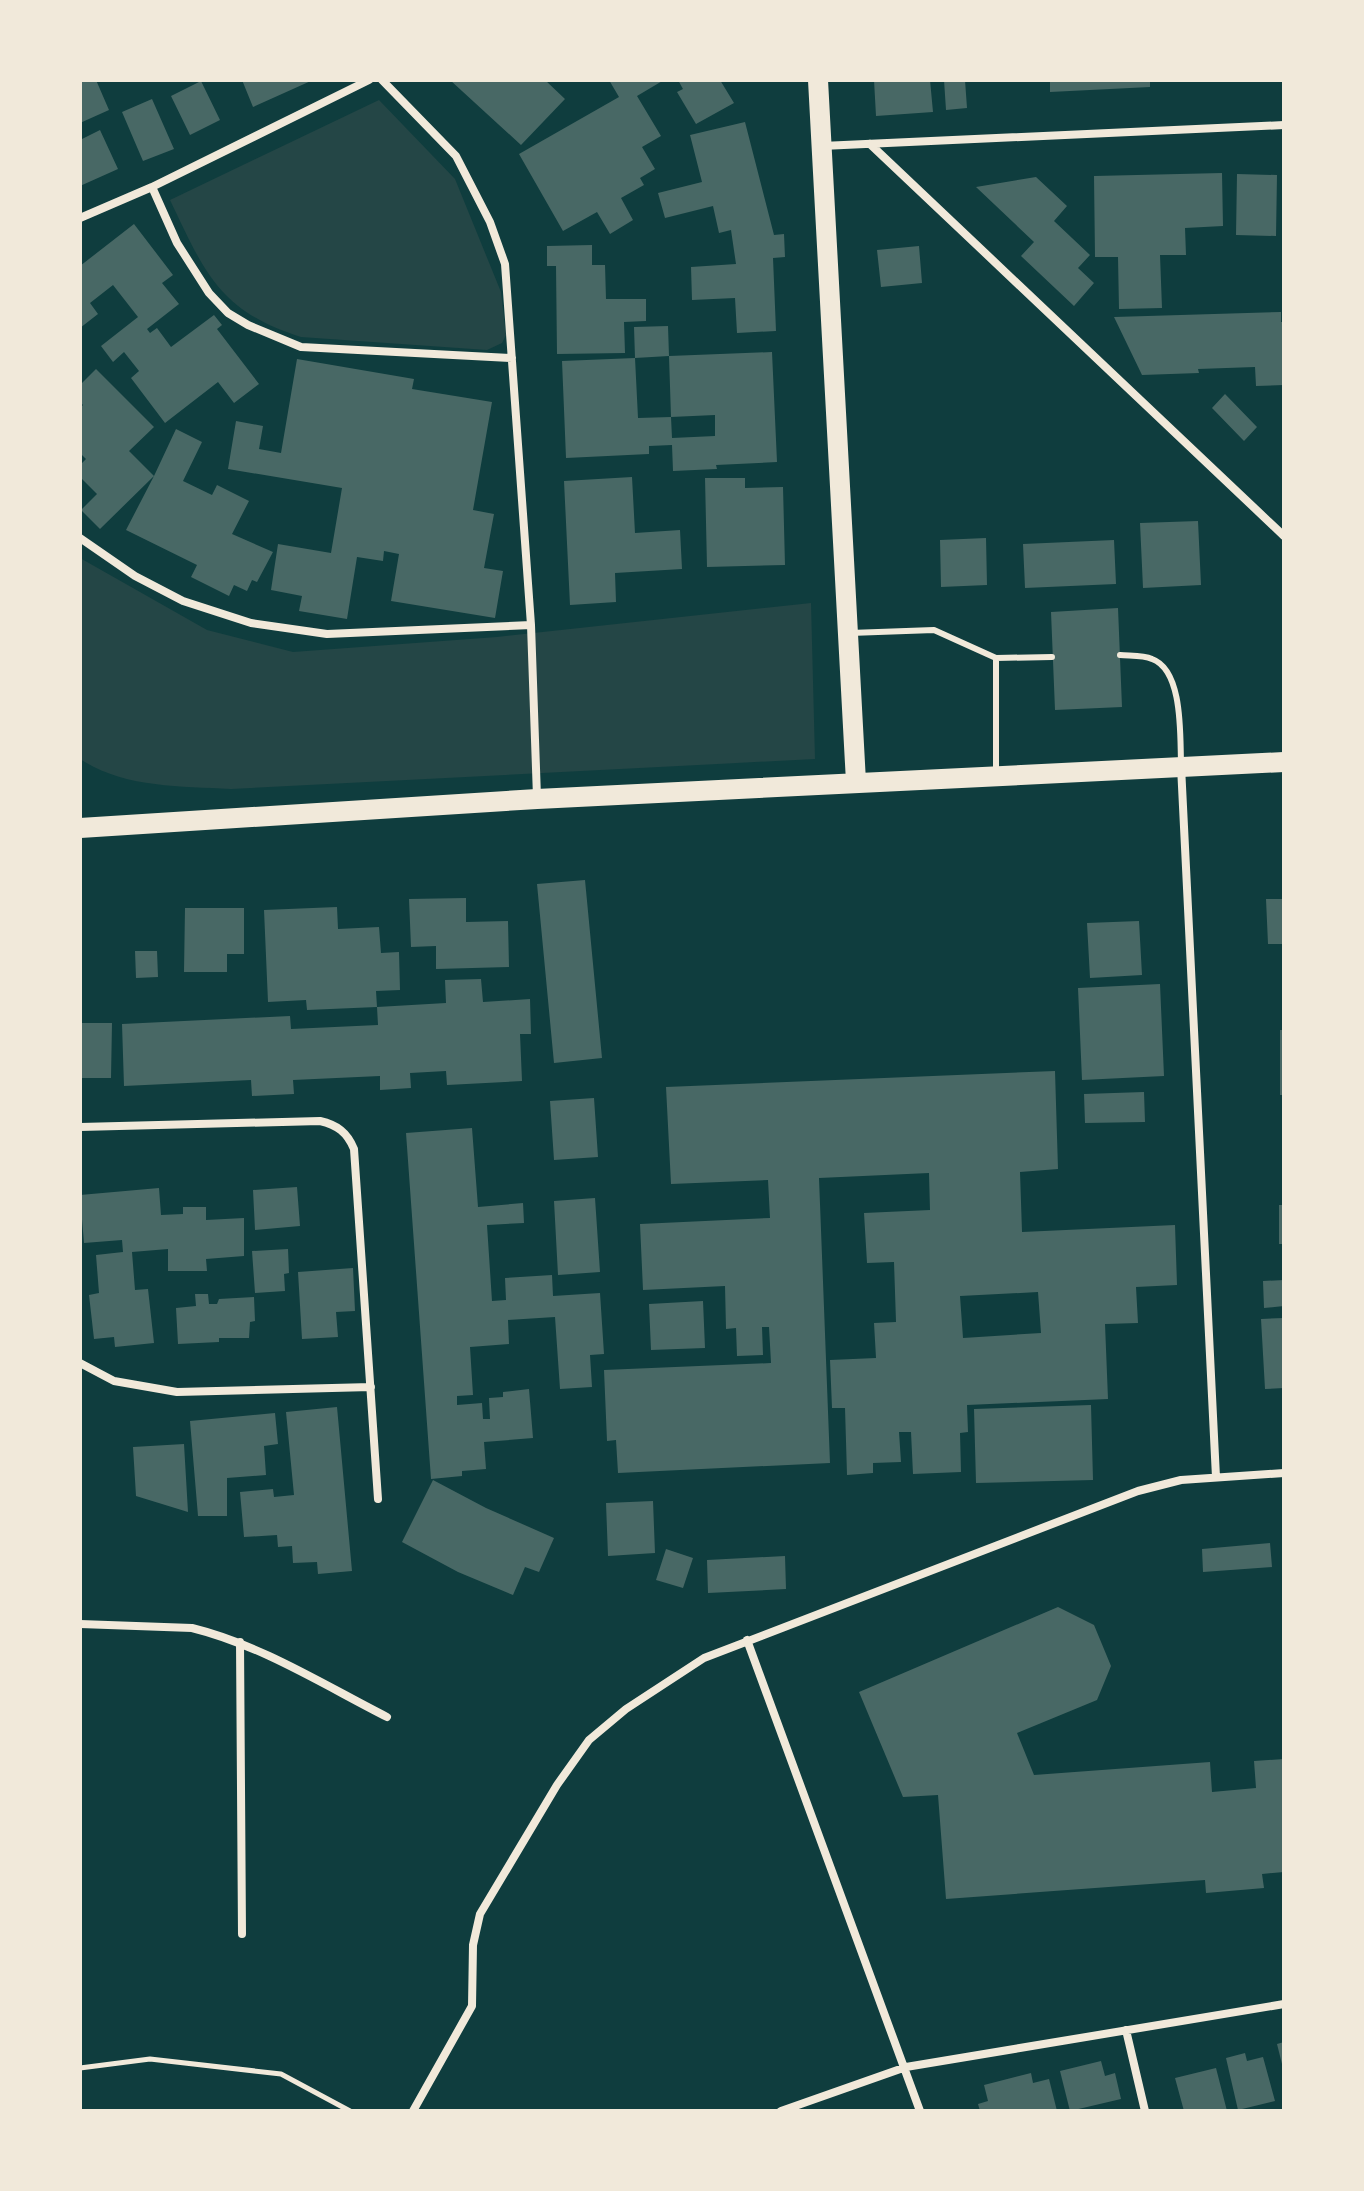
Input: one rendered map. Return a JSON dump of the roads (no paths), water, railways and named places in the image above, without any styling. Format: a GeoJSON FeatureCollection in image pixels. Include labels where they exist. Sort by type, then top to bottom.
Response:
{"type":"FeatureCollection","features":[{"type":"Feature","properties":{"kind":"main road"},"geometry":{"type":"LineString","coordinates":[[818,80],[856,782]]}},
{"type":"Feature","properties":{"kind":"main road"},"geometry":{"type":"LineString","coordinates":[[80,828],[537,799],[1284,762]]}},
{"type":"Feature","properties":{"kind":"street"},"geometry":{"type":"LineString","coordinates":[[80,218],[152,187],[369,80]]}},
{"type":"Feature","properties":{"kind":"street"},"geometry":{"type":"LineString","coordinates":[[382,80],[456,156],[490,222],[505,264],[531,625],[537,799]]}},
{"type":"Feature","properties":{"kind":"street"},"geometry":{"type":"LineString","coordinates":[[822,146],[1284,125]]}},
{"type":"Feature","properties":{"kind":"street"},"geometry":{"type":"LineString","coordinates":[[870,144],[1284,536]]}},
{"type":"Feature","properties":{"kind":"street"},"geometry":{"type":"LineString","coordinates":[[152,187],[177,243],[209,293],[228,313],[248,325],[301,347],[512,358]]}},
{"type":"Feature","properties":{"kind":"street"},"geometry":{"type":"LineString","coordinates":[[80,538],[135,576],[183,601],[251,623],[327,634],[531,625]]}},
{"type":"Feature","properties":{"kind":"street"},"geometry":{"type":"LineString","coordinates":[[1181,766],[1216,1477]]}},
{"type":"Feature","properties":{"kind":"street"},"geometry":{"type":"LineString","coordinates":[[80,1127],[320,1121],[344,1131],[354,1149],[378,1499]]}},
{"type":"Feature","properties":{"kind":"street"},"geometry":{"type":"LineString","coordinates":[[80,1363],[114,1381],[177,1392],[371,1387]]}},
{"type":"Feature","properties":{"kind":"street"},"geometry":{"type":"LineString","coordinates":[[413,2111],[472,2006],[473,1945],[480,1914],[575,1758],[589,1740],[639,1700],[704,1658],[1138,1491],[1181,1480],[1284,1473]]}},
{"type":"Feature","properties":{"kind":"street"},"geometry":{"type":"LineString","coordinates":[[80,1624],[192,1628],[240,1642],[387,1717]]}},
{"type":"Feature","properties":{"kind":"street"},"geometry":{"type":"LineString","coordinates":[[747,1640],[920,2111]]}},
{"type":"Feature","properties":{"kind":"street"},"geometry":{"type":"LineString","coordinates":[[240,1642],[242,1934]]}},
{"type":"Feature","properties":{"kind":"street"},"geometry":{"type":"LineString","coordinates":[[781,2111],[906,2067],[1284,2004]]}},
{"type":"Feature","properties":{"kind":"street"},"geometry":{"type":"LineString","coordinates":[[1126,2030],[1145,2111]]}},
{"type":"Feature","properties":{"kind":"lane"},"geometry":{"type":"LineString","coordinates":[[848,633],[934,630],[996,658],[1052,657]]}},
{"type":"Feature","properties":{"kind":"lane"},"geometry":{"type":"LineString","coordinates":[[1120,655],[1153,659],[1166,670],[1175,690],[1181,766]]}},
{"type":"Feature","properties":{"kind":"lane"},"geometry":{"type":"LineString","coordinates":[[996,658],[996,774]]}}]}
